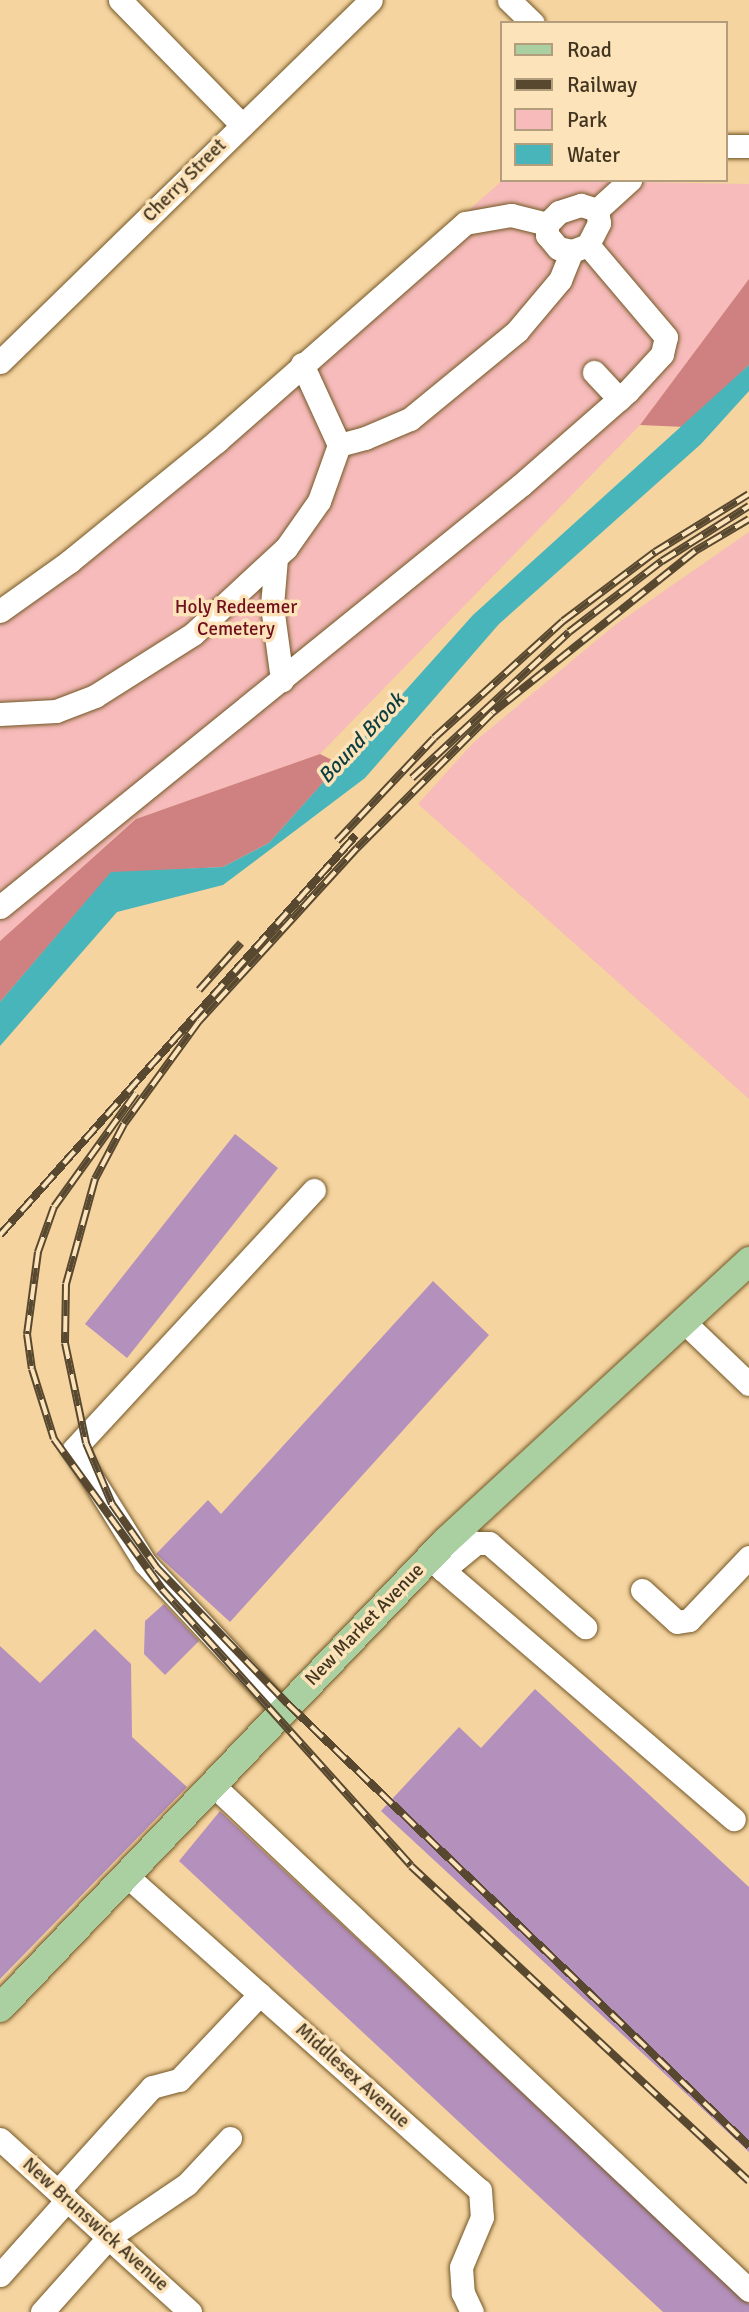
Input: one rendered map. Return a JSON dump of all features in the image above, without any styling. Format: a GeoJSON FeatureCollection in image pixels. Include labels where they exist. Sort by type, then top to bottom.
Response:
{"type":"FeatureCollection","features":[{"type":"Feature","properties":{"kind":"main road","name":"New Market Avenue"},"geometry":{"type":"LineString","coordinates":[[0,2008],[282,1710],[436,1564],[683,1321],[749,1261]]}},
{"type":"Feature","properties":{"kind":"street"},"geometry":{"type":"LineString","coordinates":[[120,0],[242,125]]}},
{"type":"Feature","properties":{"kind":"street","name":"Cherry Street"},"geometry":{"type":"LineString","coordinates":[[0,362],[371,0]]}},
{"type":"Feature","properties":{"kind":"street"},"geometry":{"type":"LineString","coordinates":[[509,0],[531,21]]}},
{"type":"Feature","properties":{"kind":"street"},"geometry":{"type":"LineString","coordinates":[[728,146],[749,146]]}},
{"type":"Feature","properties":{"kind":"street"},"geometry":{"type":"LineString","coordinates":[[597,211],[628,182]]}},
{"type":"Feature","properties":{"kind":"street"},"geometry":{"type":"LineString","coordinates":[[0,907],[282,680],[619,399],[662,354],[666,337],[580,248],[558,248],[547,235],[547,224],[559,212],[581,205],[597,211]]}},
{"type":"Feature","properties":{"kind":"street"},"geometry":{"type":"LineString","coordinates":[[339,446],[410,419],[517,331],[560,280],[599,223],[597,211]]}},
{"type":"Feature","properties":{"kind":"street"},"geometry":{"type":"LineString","coordinates":[[0,611],[102,536],[466,223],[511,215],[547,224]]}},
{"type":"Feature","properties":{"kind":"street"},"geometry":{"type":"LineString","coordinates":[[0,714],[56,711],[95,696],[193,634],[276,558],[319,501],[339,446],[302,364]]}},
{"type":"Feature","properties":{"kind":"street"},"geometry":{"type":"LineString","coordinates":[[594,372],[619,399]]}},
{"type":"Feature","properties":{"kind":"street"},"geometry":{"type":"LineString","coordinates":[[276,558],[272,606],[282,680]]}},
{"type":"Feature","properties":{"kind":"street"},"geometry":{"type":"LineString","coordinates":[[282,1710],[145,1563],[74,1449],[314,1190]]}},
{"type":"Feature","properties":{"kind":"street"},"geometry":{"type":"LineString","coordinates":[[683,1321],[749,1384]]}},
{"type":"Feature","properties":{"kind":"street"},"geometry":{"type":"LineString","coordinates":[[585,1627],[489,1543],[476,1544],[436,1564],[734,1819]]}},
{"type":"Feature","properties":{"kind":"street"},"geometry":{"type":"LineString","coordinates":[[642,1590],[677,1622],[689,1620],[749,1557]]}},
{"type":"Feature","properties":{"kind":"street"},"geometry":{"type":"LineString","coordinates":[[212,1784],[749,2290]]}},
{"type":"Feature","properties":{"kind":"street","name":"Middlesex Avenue"},"geometry":{"type":"LineString","coordinates":[[127,1876],[480,2189],[482,2217],[461,2267],[463,2293],[472,2312]]}},
{"type":"Feature","properties":{"kind":"street"},"geometry":{"type":"LineString","coordinates":[[0,2275],[152,2087],[179,2080],[260,1994]]}},
{"type":"Feature","properties":{"kind":"street"},"geometry":{"type":"LineString","coordinates":[[42,2312],[109,2238],[187,2184],[230,2138]]}},
{"type":"Feature","properties":{"kind":"street","name":"New Brunswick Avenue"},"geometry":{"type":"LineString","coordinates":[[0,2139],[190,2312]]}},
{"type":"Feature","properties":{"kind":"green space","name":"Holy Redeemer Cemetery"},"geometry":{"type":"Polygon","coordinates":[[[501,182],[749,184],[749,279],[640,425],[320,754],[136,819],[0,941],[0,609],[70,559],[501,182]]]}},
{"type":"Feature","properties":{"kind":"green space"},"geometry":{"type":"Polygon","coordinates":[[[749,532],[749,1099],[418,804],[473,743],[615,625],[749,532]]]}},
{"type":"Feature","properties":{"kind":"shaded area"},"geometry":{"type":"Polygon","coordinates":[[[749,279],[749,365],[685,427],[640,425],[749,279]]]}},
{"type":"Feature","properties":{"kind":"shaded area"},"geometry":{"type":"Polygon","coordinates":[[[320,754],[340,764],[269,843],[223,867],[111,873],[0,1002],[0,941],[136,819],[320,754]]]}},
{"type":"Feature","properties":{"kind":"water"},"geometry":{"type":"Polygon","coordinates":[[[749,365],[749,391],[701,444],[499,624],[365,778],[223,885],[117,912],[0,1046],[0,1002],[111,872],[223,867],[269,843],[473,615],[749,365]]]}},
{"type":"Feature","properties":{"kind":"building"},"geometry":{"type":"Polygon","coordinates":[[[235,1134],[278,1168],[127,1358],[85,1324],[235,1134]]]}},
{"type":"Feature","properties":{"kind":"building"},"geometry":{"type":"Polygon","coordinates":[[[433,1281],[489,1335],[230,1622],[156,1554],[208,1500],[221,1514],[433,1281]]]}},
{"type":"Feature","properties":{"kind":"building"},"geometry":{"type":"Polygon","coordinates":[[[164,1604],[199,1641],[165,1675],[144,1654],[145,1621],[164,1604]]]}},
{"type":"Feature","properties":{"kind":"building"},"geometry":{"type":"Polygon","coordinates":[[[95,1629],[131,1664],[132,1737],[187,1787],[0,1979],[0,1646],[40,1683],[95,1629]]]}},
{"type":"Feature","properties":{"kind":"building"},"geometry":{"type":"Polygon","coordinates":[[[535,1689],[749,1887],[749,2152],[381,1811],[459,1727],[481,1748],[535,1689]]]}},
{"type":"Feature","properties":{"kind":"building"},"geometry":{"type":"Polygon","coordinates":[[[220,1811],[749,2304],[749,2312],[663,2312],[179,1861],[220,1811]]]}},
{"type":"Feature","properties":{"kind":"railway"},"geometry":{"type":"LineString","coordinates":[[337,841],[434,738],[563,621],[655,552],[749,494]]}},
{"type":"Feature","properties":{"kind":"railway"},"geometry":{"type":"LineString","coordinates":[[412,778],[569,632],[662,561],[749,506]]}},
{"type":"Feature","properties":{"kind":"railway"},"geometry":{"type":"LineString","coordinates":[[749,519],[695,551],[492,713],[357,848],[199,1021],[124,1124],[95,1179],[66,1284],[65,1343],[86,1443],[112,1504],[157,1568],[288,1704],[749,2146]]}},
{"type":"Feature","properties":{"kind":"railway"},"geometry":{"type":"LineString","coordinates":[[0,1235],[356,835]]}},
{"type":"Feature","properties":{"kind":"railway"},"geometry":{"type":"LineString","coordinates":[[199,990],[241,943]]}},
{"type":"Feature","properties":{"kind":"railway"},"geometry":{"type":"LineString","coordinates":[[136,1093],[54,1207],[38,1252],[27,1334],[32,1369],[54,1439],[162,1589],[411,1866],[749,2181]]}},
{"type":"Feature","properties":{"kind":"water label","name":"Bound Brook"},"geometry":{"type":"Point","coordinates":[361,738]}}]}
